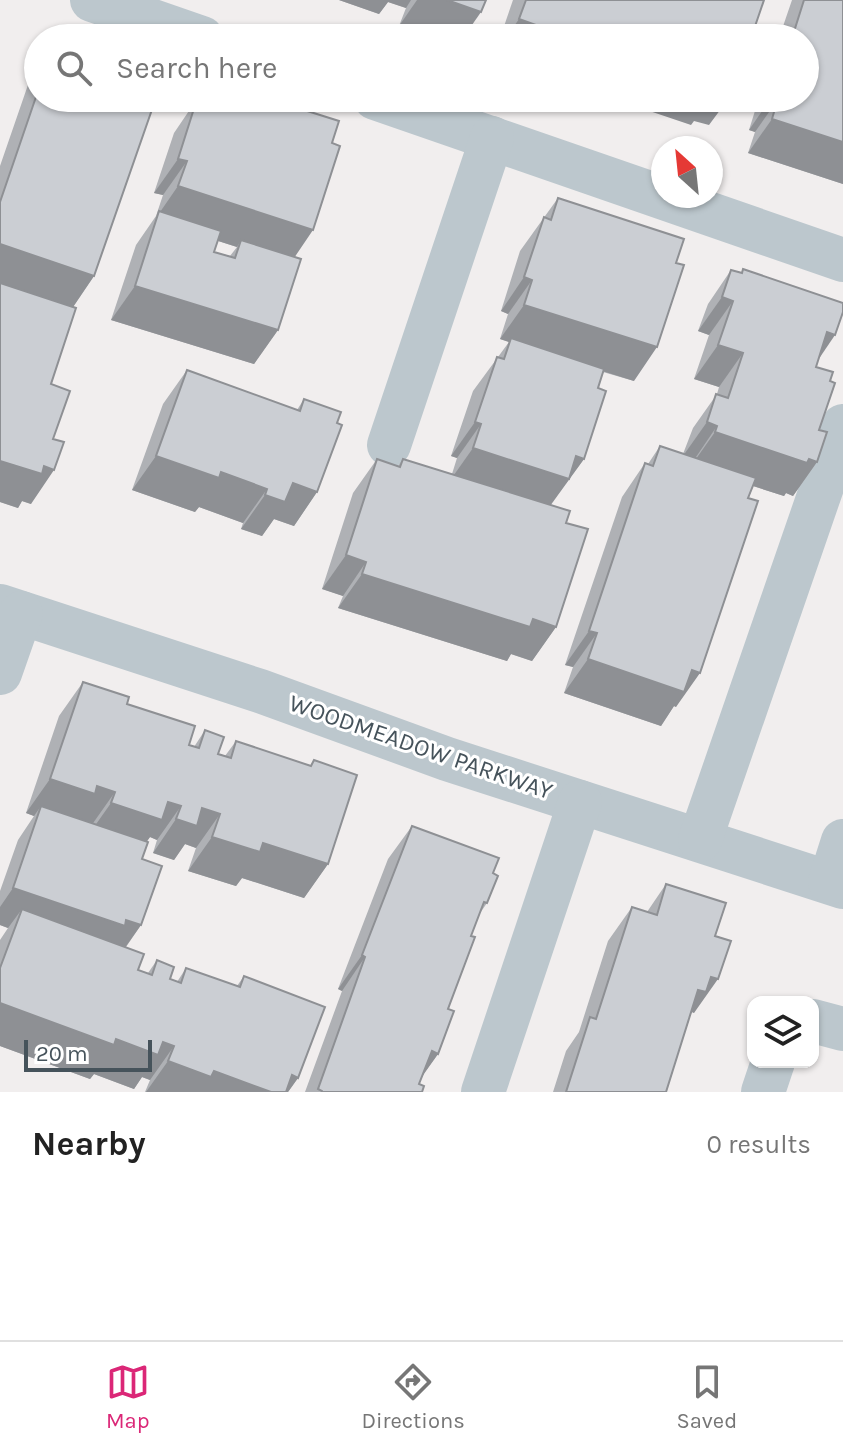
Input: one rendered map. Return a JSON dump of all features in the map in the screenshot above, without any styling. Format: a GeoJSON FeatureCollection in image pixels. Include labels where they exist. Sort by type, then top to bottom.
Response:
{"type":"FeatureCollection","features":[{"type":"Feature","properties":{"kind":"street"},"geometry":{"type":"LineString","coordinates":[[92,0],[161,24]]}},
{"type":"Feature","properties":{"kind":"street"},"geometry":{"type":"LineString","coordinates":[[416,112],[843,260]]}},
{"type":"Feature","properties":{"kind":"street"},"geometry":{"type":"LineString","coordinates":[[389,445],[492,138]]}},
{"type":"Feature","properties":{"kind":"street"},"geometry":{"type":"LineString","coordinates":[[700,840],[843,426]]}},
{"type":"Feature","properties":{"kind":"street"},"geometry":{"type":"LineString","coordinates":[[0,673],[11,609]]}},
{"type":"Feature","properties":{"kind":"street","name":"WOODMEADOW PARKWAY"},"geometry":{"type":"LineString","coordinates":[[11,609],[260,691],[447,759],[836,884]]}},
{"type":"Feature","properties":{"kind":"street"},"geometry":{"type":"LineString","coordinates":[[483,1092],[580,802]]}},
{"type":"Feature","properties":{"kind":"street"},"geometry":{"type":"LineString","coordinates":[[836,884],[843,841]]}},
{"type":"Feature","properties":{"kind":"street"},"geometry":{"type":"LineString","coordinates":[[819,1023],[843,1029]]}},
{"type":"Feature","properties":{"kind":"street"},"geometry":{"type":"LineString","coordinates":[[763,1092],[771,1068]]}},
{"type":"Feature","properties":{"kind":"building"},"geometry":{"type":"Polygon","coordinates":[[[447,0],[486,0],[481,12],[447,0]]]}},
{"type":"Feature","properties":{"kind":"building"},"geometry":{"type":"Polygon","coordinates":[[[526,0],[764,0],[756,24],[533,24],[519,19],[526,0]]]}},
{"type":"Feature","properties":{"kind":"building"},"geometry":{"type":"Polygon","coordinates":[[[804,0],[843,0],[843,142],[772,119],[774,112],[819,112],[819,24],[796,24],[804,0]]]}},
{"type":"Feature","properties":{"kind":"building"},"geometry":{"type":"Polygon","coordinates":[[[31,112],[151,112],[94,276],[0,244],[0,202],[31,112]]]}},
{"type":"Feature","properties":{"kind":"building"},"geometry":{"type":"Polygon","coordinates":[[[193,112],[310,112],[339,121],[332,143],[340,146],[313,230],[178,186],[187,161],[178,159],[193,112]]]}},
{"type":"Feature","properties":{"kind":"building"},"geometry":{"type":"Polygon","coordinates":[[[558,198],[684,239],[676,263],[684,265],[657,347],[524,305],[532,280],[524,277],[544,217],[551,220],[558,198]]]}},
{"type":"Feature","properties":{"kind":"building"},"geometry":{"type":"Polygon","coordinates":[[[159,211],[221,231],[214,252],[235,258],[241,240],[301,259],[278,330],[135,286],[159,211]]]}},
{"type":"Feature","properties":{"kind":"building"},"geometry":{"type":"Polygon","coordinates":[[[743,269],[843,303],[835,335],[827,332],[816,367],[833,372],[830,381],[835,383],[819,430],[827,432],[817,462],[809,459],[807,463],[715,432],[717,426],[707,422],[716,394],[728,398],[743,353],[718,345],[733,301],[722,297],[731,270],[742,273],[743,269]]]}},
{"type":"Feature","properties":{"kind":"building"},"geometry":{"type":"Polygon","coordinates":[[[0,283],[76,308],[51,384],[70,391],[53,439],[64,442],[54,470],[44,466],[42,474],[0,461],[0,283]]]}},
{"type":"Feature","properties":{"kind":"building"},"geometry":{"type":"Polygon","coordinates":[[[511,338],[604,369],[598,388],[606,391],[584,459],[576,456],[569,479],[473,448],[481,424],[475,422],[497,357],[504,359],[511,338]]]}},
{"type":"Feature","properties":{"kind":"building"},"geometry":{"type":"Polygon","coordinates":[[[187,370],[300,411],[304,399],[341,412],[337,423],[342,425],[317,492],[293,483],[285,502],[265,495],[267,489],[221,472],[219,478],[156,456],[187,370]]]}},
{"type":"Feature","properties":{"kind":"building"},"geometry":{"type":"Polygon","coordinates":[[[660,446],[756,478],[748,498],[758,501],[700,673],[692,670],[684,692],[588,659],[597,633],[589,631],[645,463],[653,466],[660,446]]]}},
{"type":"Feature","properties":{"kind":"building"},"geometry":{"type":"Polygon","coordinates":[[[377,459],[400,467],[403,459],[570,511],[566,523],[588,529],[556,627],[533,619],[530,627],[362,574],[366,562],[346,555],[377,459]]]}},
{"type":"Feature","properties":{"kind":"building"},"geometry":{"type":"Polygon","coordinates":[[[83,682],[129,697],[127,704],[195,726],[189,745],[199,748],[205,730],[224,737],[218,754],[231,758],[236,741],[311,766],[314,760],[357,775],[328,864],[263,843],[260,852],[212,837],[220,814],[202,808],[197,826],[176,819],[181,806],[168,802],[162,820],[111,803],[115,792],[97,786],[95,794],[50,779],[83,682]]]}},
{"type":"Feature","properties":{"kind":"building"},"geometry":{"type":"Polygon","coordinates":[[[41,806],[148,842],[142,859],[162,866],[141,925],[126,920],[125,926],[13,888],[41,806]]]}},
{"type":"Feature","properties":{"kind":"building"},"geometry":{"type":"Polygon","coordinates":[[[412,826],[499,858],[493,873],[498,876],[471,936],[475,937],[448,1009],[454,1011],[438,1054],[432,1051],[419,1084],[424,1086],[422,1092],[322,1092],[318,1089],[365,957],[362,955],[412,826]]]}},
{"type":"Feature","properties":{"kind":"building"},"geometry":{"type":"Polygon","coordinates":[[[666,884],[726,903],[715,936],[731,941],[718,979],[711,977],[706,992],[698,990],[666,1092],[566,1092],[590,1017],[596,1019],[632,907],[657,915],[666,884]]]}},
{"type":"Feature","properties":{"kind":"building"},"geometry":{"type":"Polygon","coordinates":[[[22,909],[144,954],[138,970],[152,975],[157,960],[174,967],[170,979],[181,983],[186,968],[240,987],[244,976],[325,1007],[298,1078],[292,1075],[286,1092],[271,1092],[214,1071],[211,1077],[168,1061],[174,1046],[163,1042],[158,1055],[116,1039],[114,1045],[0,1003],[0,968],[22,909]]]}}]}
